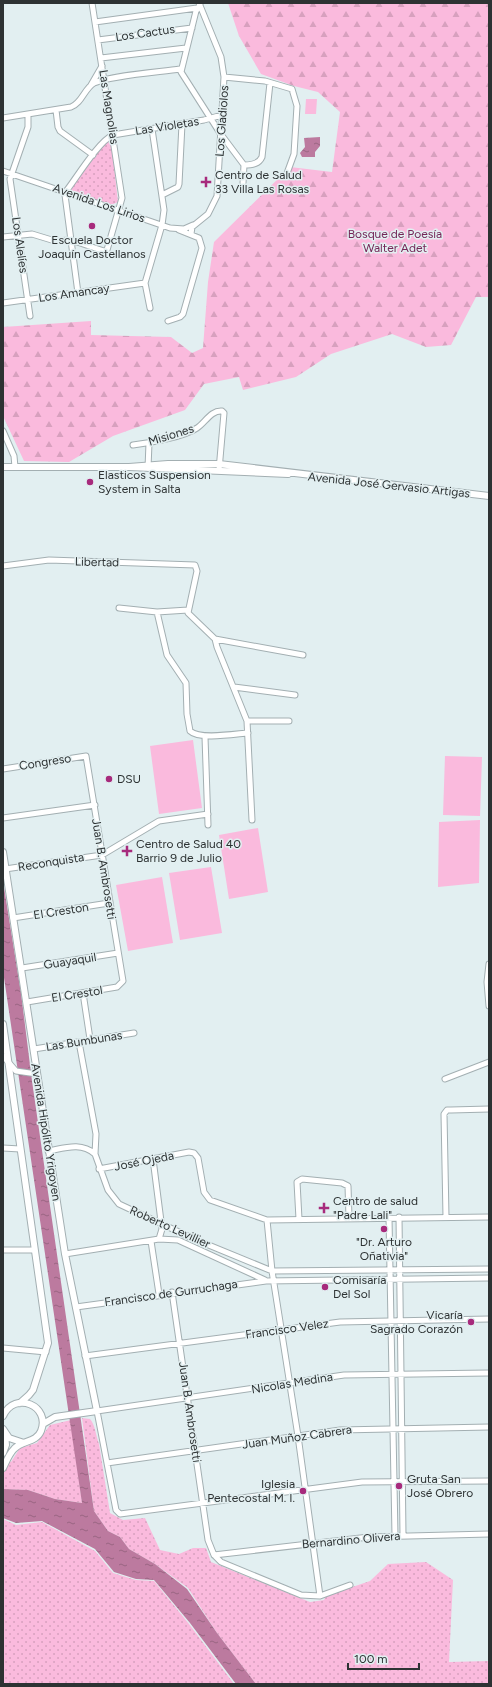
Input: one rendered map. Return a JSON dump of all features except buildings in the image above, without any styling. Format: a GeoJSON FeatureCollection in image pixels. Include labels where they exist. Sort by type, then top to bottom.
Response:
{"type":"FeatureCollection","features":[{"type":"Feature","properties":{"kind":"main road","name":"Avenida José Gervasio Artigas"},"geometry":{"type":"LineString","coordinates":[[3,467],[219,467],[489,496]]}},
{"type":"Feature","properties":{"kind":"main road","name":"Avenida Hipólito Yrigoyen"},"geometry":{"type":"LineString","coordinates":[[3,852],[28,1002],[34,1049],[35,1074],[65,1254],[97,1411]]}},
{"type":"Feature","properties":{"kind":"main road"},"geometry":{"type":"LineString","coordinates":[[3,1024],[47,1337],[46,1352],[31,1393],[20,1403],[9,1408],[3,1416]]}},
{"type":"Feature","properties":{"kind":"main road"},"geometry":{"type":"LineString","coordinates":[[20,1403],[33,1405],[39,1412],[43,1424]]}},
{"type":"Feature","properties":{"kind":"main road"},"geometry":{"type":"LineString","coordinates":[[3,1468],[11,1454],[18,1446],[37,1437],[43,1424],[58,1417],[97,1411]]}},
{"type":"Feature","properties":{"kind":"main road"},"geometry":{"type":"LineString","coordinates":[[39,1412],[58,1417]]}},
{"type":"Feature","properties":{"kind":"main road"},"geometry":{"type":"LineString","coordinates":[[4,1432],[14,1441],[24,1443]]}},
{"type":"Feature","properties":{"kind":"main road"},"geometry":{"type":"LineString","coordinates":[[4,1432],[6,1442],[4,1452]]}},
{"type":"Feature","properties":{"kind":"street","name":"Las Magnolias"},"geometry":{"type":"LineString","coordinates":[[71,240],[106,251],[122,198],[92,3]]}},
{"type":"Feature","properties":{"kind":"street"},"geometry":{"type":"LineString","coordinates":[[95,22],[199,5],[180,69],[182,76],[212,118],[220,133],[244,165],[243,183]]}},
{"type":"Feature","properties":{"kind":"street","name":"Los Gladiolos"},"geometry":{"type":"LineString","coordinates":[[194,224],[208,214],[217,196],[224,77],[221,57],[199,5]]}},
{"type":"Feature","properties":{"kind":"street","name":"Los Cactus"},"geometry":{"type":"LineString","coordinates":[[98,40],[192,28]]}},
{"type":"Feature","properties":{"kind":"street"},"geometry":{"type":"LineString","coordinates":[[101,58],[186,48]]}},
{"type":"Feature","properties":{"kind":"street"},"geometry":{"type":"LineString","coordinates":[[3,118],[74,106],[90,86],[102,65]]}},
{"type":"Feature","properties":{"kind":"street"},"geometry":{"type":"LineString","coordinates":[[90,86],[105,80],[180,69]]}},
{"type":"Feature","properties":{"kind":"street"},"geometry":{"type":"LineString","coordinates":[[224,77],[270,83],[291,88],[297,102],[293,160],[286,176]]}},
{"type":"Feature","properties":{"kind":"street"},"geometry":{"type":"LineString","coordinates":[[244,165],[253,165],[260,160],[264,150],[270,83]]}},
{"type":"Feature","properties":{"kind":"street"},"geometry":{"type":"LineString","coordinates":[[56,110],[58,127],[60,131],[93,155]]}},
{"type":"Feature","properties":{"kind":"street","name":"Los Alelíes"},"geometry":{"type":"LineString","coordinates":[[28,114],[28,127],[10,179],[30,316]]}},
{"type":"Feature","properties":{"kind":"street","name":"Las Violetas"},"geometry":{"type":"LineString","coordinates":[[113,134],[182,124],[222,115]]}},
{"type":"Feature","properties":{"kind":"street"},"geometry":{"type":"LineString","coordinates":[[162,195],[178,187],[179,184],[182,124]]}},
{"type":"Feature","properties":{"kind":"street"},"geometry":{"type":"LineString","coordinates":[[150,308],[145,283],[162,225],[164,210],[152,128]]}},
{"type":"Feature","properties":{"kind":"street"},"geometry":{"type":"LineString","coordinates":[[78,293],[65,197],[66,192],[93,155],[107,138],[113,134]]}},
{"type":"Feature","properties":{"kind":"street"},"geometry":{"type":"LineString","coordinates":[[219,150],[224,147],[230,147]]}},
{"type":"Feature","properties":{"kind":"street","name":"Avenida Los Lirios"},"geometry":{"type":"LineString","coordinates":[[3,171],[175,229]]}},
{"type":"Feature","properties":{"kind":"street"},"geometry":{"type":"LineString","coordinates":[[175,229],[184,229],[194,224]]}},
{"type":"Feature","properties":{"kind":"street"},"geometry":{"type":"LineString","coordinates":[[191,234],[194,224]]}},
{"type":"Feature","properties":{"kind":"street"},"geometry":{"type":"LineString","coordinates":[[168,321],[180,317],[182,314],[201,251],[200,241],[191,234],[175,229]]}},
{"type":"Feature","properties":{"kind":"street"},"geometry":{"type":"LineString","coordinates":[[3,237],[32,234],[54,241],[71,240]]}},
{"type":"Feature","properties":{"kind":"street","name":"Los Amancay"},"geometry":{"type":"LineString","coordinates":[[3,303],[145,283]]}},
{"type":"Feature","properties":{"kind":"street","name":"Misiones"},"geometry":{"type":"LineString","coordinates":[[133,445],[149,443],[196,429],[217,411],[222,411],[225,414],[219,467]]}},
{"type":"Feature","properties":{"kind":"street"},"geometry":{"type":"LineString","coordinates":[[3,431],[14,456],[15,467]]}},
{"type":"Feature","properties":{"kind":"street"},"geometry":{"type":"LineString","coordinates":[[148,467],[149,443]]}},
{"type":"Feature","properties":{"kind":"street","name":"Libertad"},"geometry":{"type":"LineString","coordinates":[[3,566],[49,560],[191,564],[194,565],[197,570],[188,610]]}},
{"type":"Feature","properties":{"kind":"street"},"geometry":{"type":"LineString","coordinates":[[119,608],[157,612],[188,610],[189,615],[215,638],[304,655]]}},
{"type":"Feature","properties":{"kind":"street"},"geometry":{"type":"LineString","coordinates":[[157,612],[168,654],[186,683],[186,714],[190,731],[195,735],[206,736],[248,733]]}},
{"type":"Feature","properties":{"kind":"street"},"geometry":{"type":"LineString","coordinates":[[215,638],[216,647],[247,721],[252,820]]}},
{"type":"Feature","properties":{"kind":"street"},"geometry":{"type":"LineString","coordinates":[[234,687],[295,695]]}},
{"type":"Feature","properties":{"kind":"street"},"geometry":{"type":"LineString","coordinates":[[247,721],[289,721]]}},
{"type":"Feature","properties":{"kind":"street"},"geometry":{"type":"LineString","coordinates":[[206,736],[208,825]]}},
{"type":"Feature","properties":{"kind":"street","name":"Congreso"},"geometry":{"type":"LineString","coordinates":[[3,769],[86,756]]}},
{"type":"Feature","properties":{"kind":"street","name":"Juan B. Ambrosetti"},"geometry":{"type":"LineString","coordinates":[[86,756],[123,981]]}},
{"type":"Feature","properties":{"kind":"street"},"geometry":{"type":"LineString","coordinates":[[3,818],[95,806]]}},
{"type":"Feature","properties":{"kind":"street","name":"Reconquista"},"geometry":{"type":"LineString","coordinates":[[5,869],[102,855],[159,821],[208,814]]}},
{"type":"Feature","properties":{"kind":"street","name":"El Creston"},"geometry":{"type":"LineString","coordinates":[[13,918],[109,903]]}},
{"type":"Feature","properties":{"kind":"street","name":"Guayaquil"},"geometry":{"type":"LineString","coordinates":[[22,968],[118,953]]}},
{"type":"Feature","properties":{"kind":"street"},"geometry":{"type":"LineString","coordinates":[[489,964],[487,982],[489,1006]]}},
{"type":"Feature","properties":{"kind":"street","name":"El Crestol"},"geometry":{"type":"LineString","coordinates":[[28,1002],[117,987],[123,981]]}},
{"type":"Feature","properties":{"kind":"street"},"geometry":{"type":"LineString","coordinates":[[83,993],[90,1039]]}},
{"type":"Feature","properties":{"kind":"street","name":"Las Bumbunas"},"geometry":{"type":"LineString","coordinates":[[34,1049],[134,1033]]}},
{"type":"Feature","properties":{"kind":"street","name":"Roberto Levillier"},"geometry":{"type":"LineString","coordinates":[[79,1042],[96,1134],[95,1154],[99,1169],[108,1190],[119,1204],[272,1271]]}},
{"type":"Feature","properties":{"kind":"street"},"geometry":{"type":"LineString","coordinates":[[3,1056],[16,1071],[35,1074]]}},
{"type":"Feature","properties":{"kind":"street"},"geometry":{"type":"LineString","coordinates":[[445,1080],[489,1062]]}},
{"type":"Feature","properties":{"kind":"street"},"geometry":{"type":"LineString","coordinates":[[11,1080],[12,1075],[16,1071]]}},
{"type":"Feature","properties":{"kind":"street"},"geometry":{"type":"LineString","coordinates":[[446,1217],[444,1114],[447,1110],[489,1109]]}},
{"type":"Feature","properties":{"kind":"street"},"geometry":{"type":"LineString","coordinates":[[48,1151],[80,1146],[89,1149],[95,1154]]}},
{"type":"Feature","properties":{"kind":"street"},"geometry":{"type":"LineString","coordinates":[[3,1148],[20,1149]]}},
{"type":"Feature","properties":{"kind":"street","name":"José Ojeda"},"geometry":{"type":"LineString","coordinates":[[99,1169],[189,1152],[194,1153],[198,1158],[204,1192],[210,1200],[266,1220]]}},
{"type":"Feature","properties":{"kind":"street"},"geometry":{"type":"LineString","coordinates":[[65,1254],[159,1240],[162,1233],[162,1224],[153,1159]]}},
{"type":"Feature","properties":{"kind":"street"},"geometry":{"type":"LineString","coordinates":[[299,1219],[297,1182],[302,1179],[342,1183],[348,1186],[349,1218]]}},
{"type":"Feature","properties":{"kind":"street"},"geometry":{"type":"LineString","coordinates":[[320,1596],[306,1490],[272,1271],[266,1220],[399,1217],[489,1217]]}},
{"type":"Feature","properties":{"kind":"street"},"geometry":{"type":"LineString","coordinates":[[399,1217],[403,1535]]}},
{"type":"Feature","properties":{"kind":"street"},"geometry":{"type":"LineString","coordinates":[[389,1218],[395,1536]]}},
{"type":"Feature","properties":{"kind":"street","name":"Roberto Levillier"},"geometry":{"type":"LineString","coordinates":[[159,1240],[178,1240],[266,1280]]}},
{"type":"Feature","properties":{"kind":"street"},"geometry":{"type":"LineString","coordinates":[[151,1241],[159,1294]]}},
{"type":"Feature","properties":{"kind":"street"},"geometry":{"type":"LineString","coordinates":[[3,1250],[34,1250]]}},
{"type":"Feature","properties":{"kind":"street"},"geometry":{"type":"LineString","coordinates":[[272,1271],[489,1269]]}},
{"type":"Feature","properties":{"kind":"street"},"geometry":{"type":"LineString","coordinates":[[266,1280],[400,1280],[489,1278]]}},
{"type":"Feature","properties":{"kind":"street","name":"Francisco de Gurruchaga"},"geometry":{"type":"LineString","coordinates":[[76,1307],[172,1292],[266,1280]]}},
{"type":"Feature","properties":{"kind":"street","name":"Juan B. Ambrosetti"},"geometry":{"type":"LineString","coordinates":[[172,1292],[208,1540],[214,1555]]}},
{"type":"Feature","properties":{"kind":"street","name":"Francisco Velez"},"geometry":{"type":"LineString","coordinates":[[85,1356],[340,1322],[489,1319]]}},
{"type":"Feature","properties":{"kind":"street"},"geometry":{"type":"LineString","coordinates":[[3,1348],[46,1352]]}},
{"type":"Feature","properties":{"kind":"street","name":"Nicolas Medina"},"geometry":{"type":"LineString","coordinates":[[97,1411],[344,1375],[489,1373]]}},
{"type":"Feature","properties":{"kind":"street"},"geometry":{"type":"LineString","coordinates":[[97,1411],[116,1510],[120,1514],[362,1482],[489,1481]]}},
{"type":"Feature","properties":{"kind":"street","name":"Juan Muñoz Cabrera"},"geometry":{"type":"LineString","coordinates":[[107,1463],[196,1452],[348,1429],[489,1427]]}},
{"type":"Feature","properties":{"kind":"street","name":"Bernardino Olivera"},"geometry":{"type":"LineString","coordinates":[[214,1555],[403,1535],[489,1534]]}},
{"type":"Feature","properties":{"kind":"street"},"geometry":{"type":"LineString","coordinates":[[214,1555],[221,1562],[291,1592],[309,1596],[320,1596],[350,1585]]}},
{"type":"Feature","properties":{"kind":"green space","name":"Bosque de Poesía Walter Adet"},"geometry":{"type":"Polygon","coordinates":[[[228,3],[489,3],[489,297],[476,297],[451,345],[426,347],[392,334],[331,354],[296,377],[243,390],[239,377],[204,384],[185,410],[113,436],[69,462],[24,461],[3,416],[3,327],[91,321],[91,335],[171,337],[192,353],[203,348],[208,282],[214,242],[290,167],[332,172],[340,112],[318,92],[294,86],[261,74],[239,36],[228,3]]]}},
{"type":"Feature","properties":{"kind":"green space"},"geometry":{"type":"Polygon","coordinates":[[[306,99],[317,99],[316,114],[305,114],[306,99]]]}},
{"type":"Feature","properties":{"kind":"green space"},"geometry":{"type":"Polygon","coordinates":[[[108,139],[111,139],[118,202],[111,205],[70,191],[108,139]]]}},
{"type":"Feature","properties":{"kind":"green space"},"geometry":{"type":"Polygon","coordinates":[[[193,740],[202,808],[159,814],[150,746],[193,740]]]}},
{"type":"Feature","properties":{"kind":"green space"},"geometry":{"type":"Polygon","coordinates":[[[445,756],[482,757],[480,816],[443,815],[445,756]]]}},
{"type":"Feature","properties":{"kind":"green space"},"geometry":{"type":"Polygon","coordinates":[[[480,820],[479,883],[438,887],[439,822],[480,820]]]}},
{"type":"Feature","properties":{"kind":"green space"},"geometry":{"type":"Polygon","coordinates":[[[258,828],[268,892],[229,899],[219,835],[258,828]]]}},
{"type":"Feature","properties":{"kind":"green space"},"geometry":{"type":"Polygon","coordinates":[[[211,867],[222,933],[180,940],[169,873],[211,867]]]}},
{"type":"Feature","properties":{"kind":"green space"},"geometry":{"type":"Polygon","coordinates":[[[162,877],[173,943],[128,951],[116,885],[162,877]]]}},
{"type":"Feature","properties":{"kind":"green space"},"geometry":{"type":"Polygon","coordinates":[[[82,1418],[90,1419],[95,1430],[99,1444],[110,1513],[123,1520],[145,1518],[160,1550],[179,1554],[193,1548],[206,1548],[211,1562],[310,1602],[324,1600],[326,1596],[370,1581],[388,1564],[426,1562],[453,1580],[449,1662],[489,1661],[489,1684],[256,1684],[217,1633],[188,1588],[155,1564],[129,1549],[120,1537],[108,1531],[94,1511],[82,1418]]]}},
{"type":"Feature","properties":{"kind":"green space"},"geometry":{"type":"Polygon","coordinates":[[[71,1420],[82,1503],[55,1499],[28,1490],[3,1489],[3,1458],[11,1462],[20,1448],[37,1443],[50,1425],[71,1420]]]}},
{"type":"Feature","properties":{"kind":"green space"},"geometry":{"type":"Polygon","coordinates":[[[3,1519],[16,1525],[42,1522],[95,1551],[113,1573],[136,1580],[154,1581],[189,1624],[234,1684],[3,1684],[3,1519]]]}},
{"type":"Feature","properties":{"kind":"water"},"geometry":{"type":"Polygon","coordinates":[[[320,137],[320,146],[315,152],[315,157],[302,157],[300,153],[305,147],[304,138],[320,137]]]}},
{"type":"Feature","properties":{"kind":"water"},"geometry":{"type":"Polygon","coordinates":[[[3,881],[21,993],[32,1081],[94,1511],[108,1531],[120,1537],[129,1549],[155,1564],[187,1589],[217,1633],[256,1684],[236,1684],[190,1623],[154,1580],[136,1579],[114,1572],[95,1549],[42,1521],[16,1523],[3,1518],[3,1489],[28,1490],[55,1499],[82,1503],[3,971],[3,881]]]}},
{"type":"Feature","properties":{"kind":"place","name":"Centro de Salud 33 Villa Las Rosas"},"geometry":{"type":"Point","coordinates":[206,182]}},
{"type":"Feature","properties":{"kind":"place","name":"Escuela Doctor Joaquín Castellanos"},"geometry":{"type":"Point","coordinates":[92,226]}},
{"type":"Feature","properties":{"kind":"place","name":"Elasticos Suspension System in Salta"},"geometry":{"type":"Point","coordinates":[90,482]}},
{"type":"Feature","properties":{"kind":"place","name":"DSU"},"geometry":{"type":"Point","coordinates":[109,779]}},
{"type":"Feature","properties":{"kind":"place","name":"Centro de Salud 40 Barrio 9 de Julio"},"geometry":{"type":"Point","coordinates":[127,851]}},
{"type":"Feature","properties":{"kind":"place","name":"Centro de salud \"Padre Lali\""},"geometry":{"type":"Point","coordinates":[324,1208]}},
{"type":"Feature","properties":{"kind":"place","name":"\"Dr. Arturo Oñativia\""},"geometry":{"type":"Point","coordinates":[384,1229]}},
{"type":"Feature","properties":{"kind":"place","name":"Comisaría Del Sol"},"geometry":{"type":"Point","coordinates":[325,1287]}},
{"type":"Feature","properties":{"kind":"place","name":"Vicaría Sagrado Corazón"},"geometry":{"type":"Point","coordinates":[471,1322]}},
{"type":"Feature","properties":{"kind":"place","name":"Gruta San José Obrero"},"geometry":{"type":"Point","coordinates":[399,1486]}},
{"type":"Feature","properties":{"kind":"place","name":"Iglesia Pentecostal M. I."},"geometry":{"type":"Point","coordinates":[303,1491]}}]}
